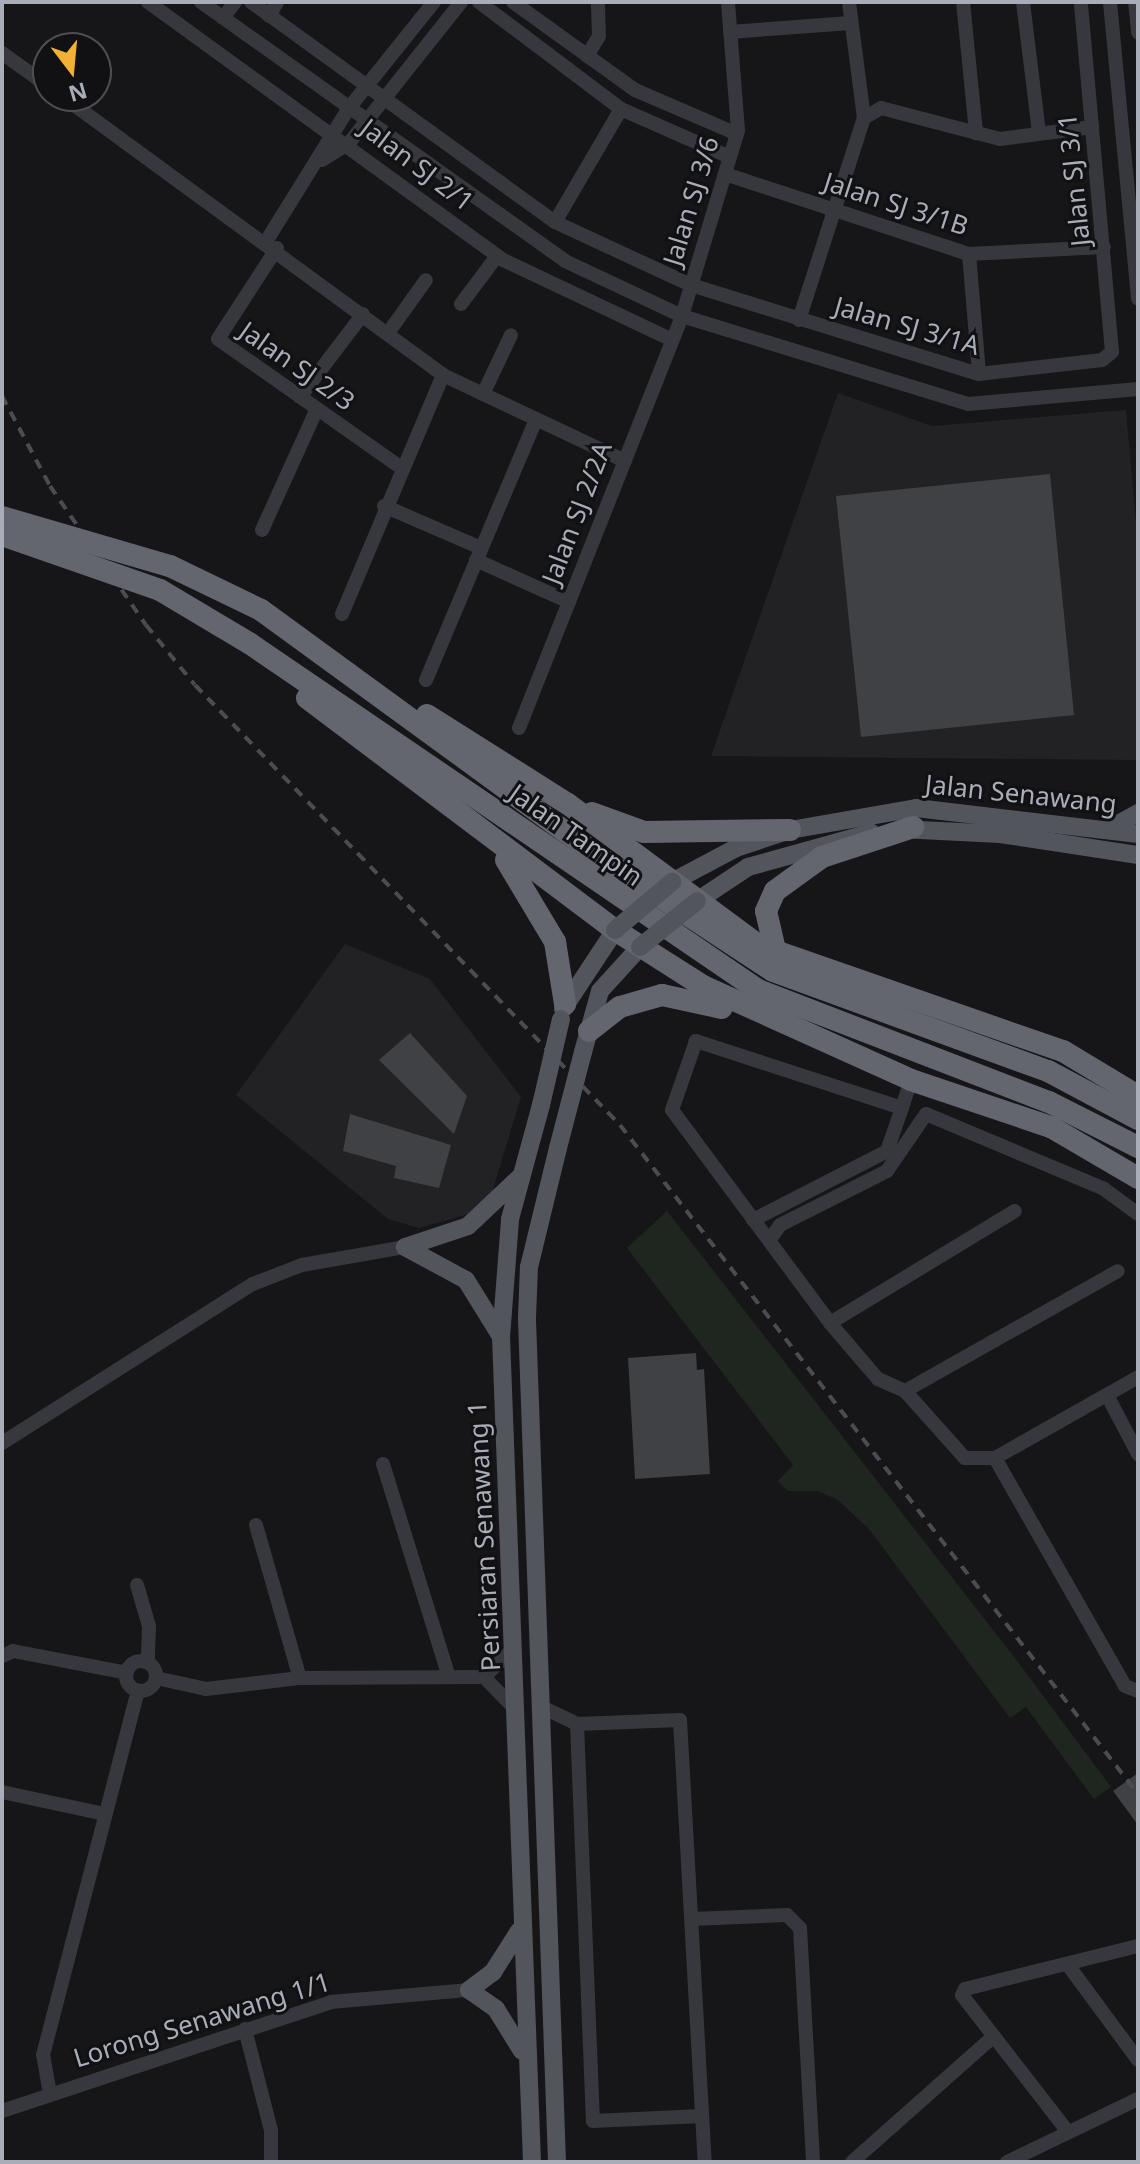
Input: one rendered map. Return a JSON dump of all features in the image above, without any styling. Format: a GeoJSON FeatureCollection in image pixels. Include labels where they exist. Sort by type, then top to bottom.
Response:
{"type":"FeatureCollection","features":[{"type":"Feature","properties":{"kind":"highway","name":"Jalan Tampin"},"geometry":{"type":"LineString","coordinates":[[2,517],[170,566],[261,610],[598,856],[773,971],[1048,1071],[1138,1119]]}},
{"type":"Feature","properties":{"kind":"highway","name":"Jalan Tampin"},"geometry":{"type":"LineString","coordinates":[[2,535],[169,594],[758,990],[1049,1102],[1138,1147]]}},
{"type":"Feature","properties":{"kind":"highway"},"geometry":{"type":"LineString","coordinates":[[169,594],[640,947],[780,1026],[911,1080],[1051,1127],[1138,1178]]}},
{"type":"Feature","properties":{"kind":"highway"},"geometry":{"type":"LineString","coordinates":[[261,610],[568,804],[697,901],[776,954],[1063,1051],[1138,1096]]}},
{"type":"Feature","properties":{"kind":"highway"},"geometry":{"type":"LineString","coordinates":[[568,804],[644,832],[790,830]]}},
{"type":"Feature","properties":{"kind":"highway"},"geometry":{"type":"LineString","coordinates":[[776,954],[766,911],[775,891],[822,857],[913,827]]}},
{"type":"Feature","properties":{"kind":"highway"},"geometry":{"type":"LineString","coordinates":[[482,831],[526,884],[555,942],[563,1012]]}},
{"type":"Feature","properties":{"kind":"highway"},"geometry":{"type":"LineString","coordinates":[[586,1042],[620,1007],[662,995],[780,1026]]}},
{"type":"Feature","properties":{"kind":"main road","name":"Jalan Senawang"},"geometry":{"type":"LineString","coordinates":[[615,930],[672,882],[736,848],[790,830],[916,808],[1138,834]]}},
{"type":"Feature","properties":{"kind":"main road"},"geometry":{"type":"LineString","coordinates":[[1109,829],[1138,813]]}},
{"type":"Feature","properties":{"kind":"main road","name":"Jalan Senawang"},"geometry":{"type":"LineString","coordinates":[[640,947],[697,901],[748,867],[800,847],[913,827],[1138,855]]}},
{"type":"Feature","properties":{"kind":"main road","name":"Persiaran Senawang 1"},"geometry":{"type":"LineString","coordinates":[[532,2162],[525,2057],[515,1646],[501,1337],[510,1219],[563,1012],[615,930]]}},
{"type":"Feature","properties":{"kind":"main road","name":"Persiaran Senawang 1"},"geometry":{"type":"LineString","coordinates":[[557,2162],[527,1302],[537,1222],[600,991],[640,947]]}},
{"type":"Feature","properties":{"kind":"main road"},"geometry":{"type":"LineString","coordinates":[[405,1247],[468,1226],[522,1174]]}},
{"type":"Feature","properties":{"kind":"main road"},"geometry":{"type":"LineString","coordinates":[[405,1247],[466,1280],[501,1337]]}},
{"type":"Feature","properties":{"kind":"main road"},"geometry":{"type":"LineString","coordinates":[[521,1926],[506,1958],[469,1990],[506,2021],[525,2057]]}},
{"type":"Feature","properties":{"kind":"street","name":"Jalan SJ 2/1"},"geometry":{"type":"LineString","coordinates":[[148,2],[349,143],[497,256],[672,340]]}},
{"type":"Feature","properties":{"kind":"street"},"geometry":{"type":"LineString","coordinates":[[201,2],[565,261],[682,316],[968,404],[1138,389]]}},
{"type":"Feature","properties":{"kind":"street"},"geometry":{"type":"LineString","coordinates":[[223,18],[235,2]]}},
{"type":"Feature","properties":{"kind":"street","name":"Jalan SJ 3/1A"},"geometry":{"type":"LineString","coordinates":[[251,2],[555,222],[691,285],[979,374],[1102,360],[1112,352]]}},
{"type":"Feature","properties":{"kind":"street"},"geometry":{"type":"LineString","coordinates":[[269,16],[277,2]]}},
{"type":"Feature","properties":{"kind":"street"},"geometry":{"type":"LineString","coordinates":[[272,244],[349,108],[434,2]]}},
{"type":"Feature","properties":{"kind":"street"},"geometry":{"type":"LineString","coordinates":[[321,160],[349,143],[461,2]]}},
{"type":"Feature","properties":{"kind":"street"},"geometry":{"type":"LineString","coordinates":[[479,2],[621,109],[730,157]]}},
{"type":"Feature","properties":{"kind":"street"},"geometry":{"type":"LineString","coordinates":[[513,2],[635,90],[737,134]]}},
{"type":"Feature","properties":{"kind":"street"},"geometry":{"type":"LineString","coordinates":[[587,56],[599,36],[598,2]]}},
{"type":"Feature","properties":{"kind":"street","name":"Jalan SJ 3/6"},"geometry":{"type":"LineString","coordinates":[[682,316],[737,134],[728,2]]}},
{"type":"Feature","properties":{"kind":"street"},"geometry":{"type":"LineString","coordinates":[[799,320],[864,118],[849,2]]}},
{"type":"Feature","properties":{"kind":"street"},"geometry":{"type":"LineString","coordinates":[[963,2],[976,133]]}},
{"type":"Feature","properties":{"kind":"street"},"geometry":{"type":"LineString","coordinates":[[1023,2],[1039,133]]}},
{"type":"Feature","properties":{"kind":"street","name":"Jalan SJ 3/1"},"geometry":{"type":"LineString","coordinates":[[1081,2],[1112,352]]}},
{"type":"Feature","properties":{"kind":"street"},"geometry":{"type":"LineString","coordinates":[[1110,2],[1138,299]]}},
{"type":"Feature","properties":{"kind":"street"},"geometry":{"type":"LineString","coordinates":[[1135,2],[1138,33]]}},
{"type":"Feature","properties":{"kind":"street"},"geometry":{"type":"LineString","coordinates":[[730,32],[851,23]]}},
{"type":"Feature","properties":{"kind":"street"},"geometry":{"type":"LineString","coordinates":[[2,53],[32,75]]}},
{"type":"Feature","properties":{"kind":"street"},"geometry":{"type":"LineString","coordinates":[[864,118],[881,108],[1000,139],[1092,127]]}},
{"type":"Feature","properties":{"kind":"street"},"geometry":{"type":"LineString","coordinates":[[555,222],[621,109]]}},
{"type":"Feature","properties":{"kind":"street"},"geometry":{"type":"LineString","coordinates":[[85,112],[272,244],[443,375],[625,461]]}},
{"type":"Feature","properties":{"kind":"street"},"geometry":{"type":"LineString","coordinates":[[1126,167],[1138,152]]}},
{"type":"Feature","properties":{"kind":"street","name":"Jalan SJ 3/1B"},"geometry":{"type":"LineString","coordinates":[[725,174],[969,254],[1104,247]]}},
{"type":"Feature","properties":{"kind":"street","name":"Jalan SJ 2/3"},"geometry":{"type":"LineString","coordinates":[[272,244],[218,339],[400,467]]}},
{"type":"Feature","properties":{"kind":"street"},"geometry":{"type":"LineString","coordinates":[[969,254],[979,374]]}},
{"type":"Feature","properties":{"kind":"street"},"geometry":{"type":"LineString","coordinates":[[461,304],[497,256]]}},
{"type":"Feature","properties":{"kind":"street"},"geometry":{"type":"LineString","coordinates":[[388,333],[426,280]]}},
{"type":"Feature","properties":{"kind":"street"},"geometry":{"type":"LineString","coordinates":[[300,397],[363,314]]}},
{"type":"Feature","properties":{"kind":"street","name":"Jalan SJ 2/2A"},"geometry":{"type":"LineString","coordinates":[[519,728],[682,316]]}},
{"type":"Feature","properties":{"kind":"street"},"geometry":{"type":"LineString","coordinates":[[483,394],[511,335]]}},
{"type":"Feature","properties":{"kind":"street"},"geometry":{"type":"LineString","coordinates":[[342,614],[400,467],[443,375]]}},
{"type":"Feature","properties":{"kind":"street"},"geometry":{"type":"LineString","coordinates":[[262,530],[317,409]]}},
{"type":"Feature","properties":{"kind":"street"},"geometry":{"type":"LineString","coordinates":[[426,680],[536,419]]}},
{"type":"Feature","properties":{"kind":"street"},"geometry":{"type":"LineString","coordinates":[[384,506],[569,602]]}},
{"type":"Feature","properties":{"kind":"street"},"geometry":{"type":"LineString","coordinates":[[902,1108],[696,1041],[672,1110],[753,1220],[771,1238],[773,1253],[830,1323],[878,1379],[905,1391],[965,1458],[995,1458],[1138,1377]]}},
{"type":"Feature","properties":{"kind":"street"},"geometry":{"type":"LineString","coordinates":[[753,1220],[887,1151],[911,1080]]}},
{"type":"Feature","properties":{"kind":"street"},"geometry":{"type":"LineString","coordinates":[[771,1238],[780,1225],[897,1162],[916,1119],[939,1114],[1104,1189],[1138,1214]]}},
{"type":"Feature","properties":{"kind":"street"},"geometry":{"type":"LineString","coordinates":[[830,1323],[1015,1211]]}},
{"type":"Feature","properties":{"kind":"street"},"geometry":{"type":"LineString","coordinates":[[2,1443],[253,1284],[302,1265],[405,1247]]}},
{"type":"Feature","properties":{"kind":"street"},"geometry":{"type":"LineString","coordinates":[[905,1391],[1118,1271]]}},
{"type":"Feature","properties":{"kind":"street"},"geometry":{"type":"LineString","coordinates":[[1107,1395],[1138,1454]]}},
{"type":"Feature","properties":{"kind":"street"},"geometry":{"type":"LineString","coordinates":[[995,1458],[1134,1685]]}},
{"type":"Feature","properties":{"kind":"street"},"geometry":{"type":"LineString","coordinates":[[383,1464],[449,1677]]}},
{"type":"Feature","properties":{"kind":"street"},"geometry":{"type":"LineString","coordinates":[[256,1525],[300,1678]]}},
{"type":"Feature","properties":{"kind":"street"},"geometry":{"type":"LineString","coordinates":[[137,1585],[149,1626],[148,1663],[156,1678]]}},
{"type":"Feature","properties":{"kind":"street"},"geometry":{"type":"LineString","coordinates":[[484,1677],[515,1646]]}},
{"type":"Feature","properties":{"kind":"street"},"geometry":{"type":"LineString","coordinates":[[2,1656],[13,1651],[127,1673],[148,1663]]}},
{"type":"Feature","properties":{"kind":"street"},"geometry":{"type":"LineString","coordinates":[[127,1673],[138,1690]]}},
{"type":"Feature","properties":{"kind":"street"},"geometry":{"type":"LineString","coordinates":[[50,2094],[43,2055],[138,1690],[156,1678],[206,1689],[300,1678],[484,1677],[508,1694],[517,1716]]}},
{"type":"Feature","properties":{"kind":"street"},"geometry":{"type":"LineString","coordinates":[[540,1706],[577,1724],[680,1720],[705,2162]]}},
{"type":"Feature","properties":{"kind":"street"},"geometry":{"type":"LineString","coordinates":[[577,1724],[593,2121],[702,2116]]}},
{"type":"Feature","properties":{"kind":"street"},"geometry":{"type":"LineString","coordinates":[[2,1792],[105,1814]]}},
{"type":"Feature","properties":{"kind":"street"},"geometry":{"type":"LineString","coordinates":[[692,1919],[787,1915],[800,1928],[813,2162]]}},
{"type":"Feature","properties":{"kind":"street"},"geometry":{"type":"LineString","coordinates":[[1065,2128],[993,2037],[965,1989],[1138,1946]]}},
{"type":"Feature","properties":{"kind":"street"},"geometry":{"type":"LineString","coordinates":[[1068,1965],[1138,2060]]}},
{"type":"Feature","properties":{"kind":"street","name":"Lorong Senawang 1/1"},"geometry":{"type":"LineString","coordinates":[[2,2111],[331,2002],[469,1990]]}},
{"type":"Feature","properties":{"kind":"street"},"geometry":{"type":"LineString","coordinates":[[245,2029],[271,2130],[271,2162]]}},
{"type":"Feature","properties":{"kind":"street"},"geometry":{"type":"LineString","coordinates":[[852,2162],[993,2037]]}},
{"type":"Feature","properties":{"kind":"street"},"geometry":{"type":"LineString","coordinates":[[1007,2162],[1065,2128],[1138,2099]]}},
{"type":"Feature","properties":{"kind":"shaded area"},"geometry":{"type":"Polygon","coordinates":[[[838,393],[932,426],[1126,410],[1138,545],[1138,760],[711,756],[838,393]]]}},
{"type":"Feature","properties":{"kind":"shaded area"},"geometry":{"type":"Polygon","coordinates":[[[345,944],[430,979],[521,1097],[487,1209],[419,1228],[388,1219],[236,1095],[345,944]]]}},
{"type":"Feature","properties":{"kind":"shaded area"},"geometry":{"type":"Polygon","coordinates":[[[667,1211],[1018,1662],[1111,1787],[1094,1799],[1026,1707],[1010,1718],[869,1529],[838,1500],[818,1491],[788,1491],[778,1481],[793,1465],[627,1248],[667,1211]]]}},
{"type":"Feature","properties":{"kind":"building"},"geometry":{"type":"Polygon","coordinates":[[[1050,474],[1074,715],[861,737],[836,496],[1050,474]]]}},
{"type":"Feature","properties":{"kind":"building"},"geometry":{"type":"Polygon","coordinates":[[[410,1033],[467,1096],[454,1134],[379,1060],[410,1033]]]}},
{"type":"Feature","properties":{"kind":"building"},"geometry":{"type":"Polygon","coordinates":[[[350,1114],[451,1145],[439,1188],[394,1178],[396,1166],[343,1151],[350,1114]]]}},
{"type":"Feature","properties":{"kind":"building"},"geometry":{"type":"Polygon","coordinates":[[[696,1353],[697,1370],[704,1369],[710,1474],[635,1479],[628,1358],[696,1353]]]}},
{"type":"Feature","properties":{"kind":"building"},"geometry":{"type":"Polygon","coordinates":[[[1138,1773],[1138,1825],[1113,1791],[1138,1773]]]}},
{"type":"Feature","properties":{"kind":"railway"},"geometry":{"type":"LineString","coordinates":[[2,396],[50,486],[146,625],[195,685],[620,1125],[1138,1794]]}}]}
